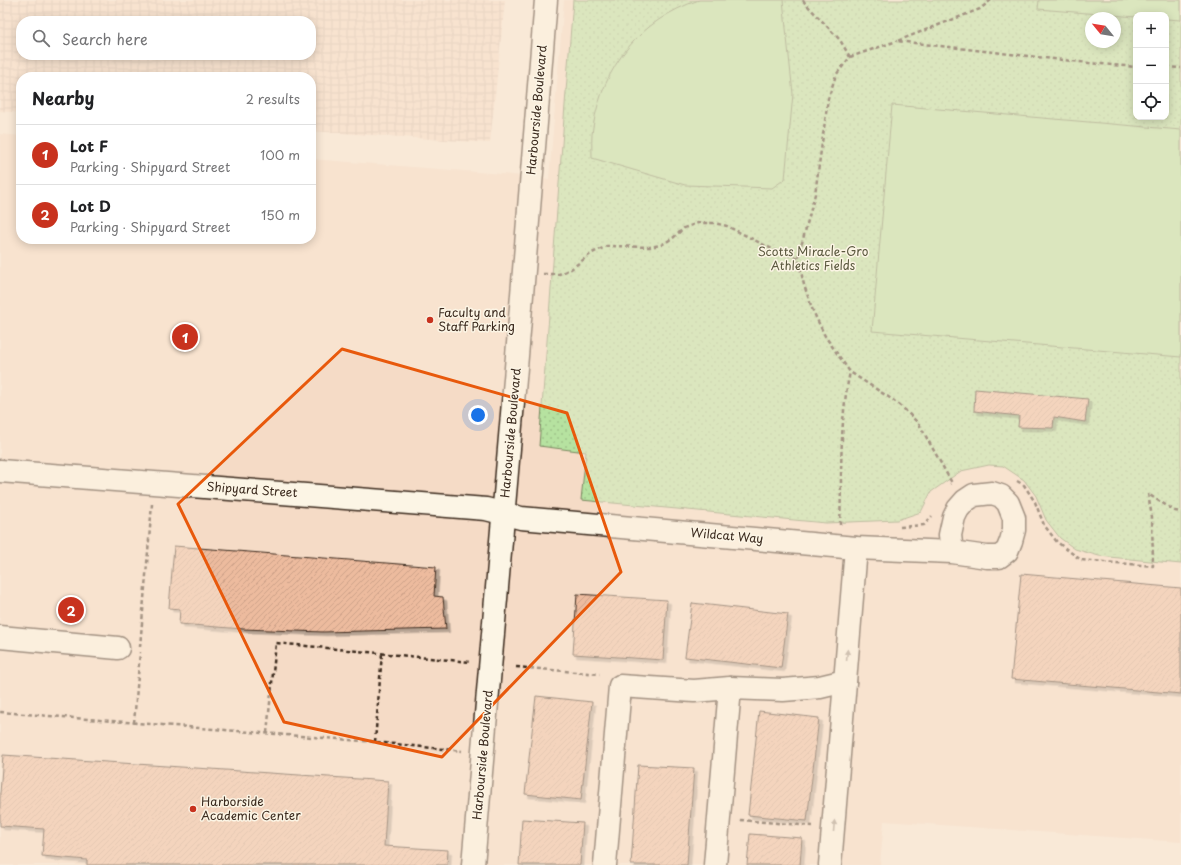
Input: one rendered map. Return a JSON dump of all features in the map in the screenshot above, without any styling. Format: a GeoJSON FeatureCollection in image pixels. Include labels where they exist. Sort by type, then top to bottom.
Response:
{"type":"FeatureCollection","features":[{"type":"Feature","properties":{"kind":"street","name":"Harbourside Boulevard"},"geometry":{"type":"LineString","coordinates":[[473,865],[504,513],[546,0]]}},
{"type":"Feature","properties":{"kind":"street","name":"Shipyard Street"},"geometry":{"type":"LineString","coordinates":[[0,471],[486,509],[504,513]]}},
{"type":"Feature","properties":{"kind":"street","name":"Wildcat Way"},"geometry":{"type":"LineString","coordinates":[[504,513],[522,518],[847,547],[952,552]]}},
{"type":"Feature","properties":{"kind":"street"},"geometry":{"type":"LineString","coordinates":[[830,865],[845,681],[847,547]]}},
{"type":"Feature","properties":{"kind":"street"},"geometry":{"type":"LineString","coordinates":[[0,637],[118,648]]}},
{"type":"Feature","properties":{"kind":"street"},"geometry":{"type":"LineString","coordinates":[[605,865],[620,686],[694,691],[730,688],[783,690],[820,687],[845,681]]}},
{"type":"Feature","properties":{"kind":"street"},"geometry":{"type":"LineString","coordinates":[[715,865],[730,688]]}},
{"type":"Feature","properties":{"kind":"path"},"geometry":{"type":"LineString","coordinates":[[803,0],[840,40],[850,57]]}},
{"type":"Feature","properties":{"kind":"path"},"geometry":{"type":"LineString","coordinates":[[948,486],[952,483],[919,424],[893,400],[850,372],[825,336],[813,311],[804,285],[798,258],[815,194],[828,99],[836,75],[850,57],[897,42],[980,9],[992,0]]}},
{"type":"Feature","properties":{"kind":"path"},"geometry":{"type":"LineString","coordinates":[[897,42],[1133,67]]}},
{"type":"Feature","properties":{"kind":"path"},"geometry":{"type":"LineString","coordinates":[[1169,67],[1181,68]]}},
{"type":"Feature","properties":{"kind":"path"},"geometry":{"type":"LineString","coordinates":[[540,274],[559,274],[571,269],[592,253],[607,246],[650,247],[661,245],[673,238],[684,228],[698,223],[714,223],[727,226],[776,250],[798,258]]}},
{"type":"Feature","properties":{"kind":"path"},"geometry":{"type":"LineString","coordinates":[[847,547],[842,489],[843,427],[845,395],[850,372]]}},
{"type":"Feature","properties":{"kind":"path"},"geometry":{"type":"LineString","coordinates":[[1011,477],[1024,485],[1035,502],[1044,525],[1057,542],[1081,560],[1153,566],[1152,517],[1148,494],[1175,511],[1181,512]]}},
{"type":"Feature","properties":{"kind":"path"},"geometry":{"type":"LineString","coordinates":[[134,723],[153,501]]}},
{"type":"Feature","properties":{"kind":"path"},"geometry":{"type":"LineString","coordinates":[[898,528],[924,525],[933,515]]}},
{"type":"Feature","properties":{"kind":"path"},"geometry":{"type":"LineString","coordinates":[[267,733],[276,643],[473,662]]}},
{"type":"Feature","properties":{"kind":"path"},"geometry":{"type":"LineString","coordinates":[[375,742],[382,653]]}},
{"type":"Feature","properties":{"kind":"path"},"geometry":{"type":"LineString","coordinates":[[516,667],[600,674]]}},
{"type":"Feature","properties":{"kind":"path"},"geometry":{"type":"LineString","coordinates":[[0,712],[375,742],[466,751]]}},
{"type":"Feature","properties":{"kind":"path"},"geometry":{"type":"LineString","coordinates":[[738,820],[834,828]]}},
{"type":"Feature","properties":{"kind":"highlighted area"},"geometry":{"type":"Polygon","coordinates":[[[342,349],[567,413],[621,572],[442,757],[284,722],[178,504],[342,349]]]}},
{"type":"Feature","properties":{"kind":"shaded area"},"geometry":{"type":"Polygon","coordinates":[[[0,0],[505,0],[490,143],[316,131],[316,72],[16,72],[16,113],[0,111],[0,0]]]}},
{"type":"Feature","properties":{"kind":"shaded area"},"geometry":{"type":"Polygon","coordinates":[[[564,0],[1181,0],[1181,842],[884,821],[880,865],[0,865],[0,134],[16,136],[16,244],[316,244],[316,159],[549,179],[564,0]]]}},
{"type":"Feature","properties":{"kind":"green space","name":"Scotts Miracle-Gro Athletics Fields"},"geometry":{"type":"Polygon","coordinates":[[[573,0],[1181,0],[1181,564],[1099,556],[1075,549],[1060,538],[1046,520],[1036,496],[1024,480],[1003,466],[989,465],[961,471],[931,492],[921,512],[897,520],[826,523],[581,500],[586,452],[539,446],[573,0]]]}},
{"type":"Feature","properties":{"kind":"green space"},"geometry":{"type":"Polygon","coordinates":[[[699,0],[783,0],[793,94],[785,179],[772,188],[685,185],[592,158],[592,131],[598,105],[605,84],[615,65],[642,33],[659,20],[678,9],[699,0]]]}},
{"type":"Feature","properties":{"kind":"green space"},"geometry":{"type":"Polygon","coordinates":[[[1039,0],[1181,0],[1181,20],[1169,19],[1169,12],[1133,12],[1133,17],[1121,16],[1121,12],[1085,13],[1038,9],[1039,0]]]}},
{"type":"Feature","properties":{"kind":"green space"},"geometry":{"type":"Polygon","coordinates":[[[892,105],[1181,130],[1181,357],[872,331],[892,105]]]}},
{"type":"Feature","properties":{"kind":"building"},"geometry":{"type":"Polygon","coordinates":[[[975,389],[1088,399],[1085,422],[1054,417],[1053,428],[1018,427],[1019,416],[974,411],[975,389]]]}},
{"type":"Feature","properties":{"kind":"building"},"geometry":{"type":"Polygon","coordinates":[[[174,546],[436,567],[434,596],[443,597],[446,629],[323,632],[243,629],[179,624],[180,609],[169,608],[174,546]]]}},
{"type":"Feature","properties":{"kind":"building"},"geometry":{"type":"Polygon","coordinates":[[[1021,574],[1181,588],[1181,694],[1011,679],[1021,574]]]}},
{"type":"Feature","properties":{"kind":"building"},"geometry":{"type":"Polygon","coordinates":[[[577,594],[667,600],[663,660],[573,654],[577,594]]]}},
{"type":"Feature","properties":{"kind":"building"},"geometry":{"type":"Polygon","coordinates":[[[692,603],[788,614],[781,668],[685,657],[692,603]]]}},
{"type":"Feature","properties":{"kind":"building"},"geometry":{"type":"Polygon","coordinates":[[[536,696],[592,702],[581,800],[525,794],[536,696]]]}},
{"type":"Feature","properties":{"kind":"building"},"geometry":{"type":"Polygon","coordinates":[[[759,711],[819,718],[807,821],[748,815],[759,711]]]}},
{"type":"Feature","properties":{"kind":"building","name":"Harborside Academic Center"},"geometry":{"type":"Polygon","coordinates":[[[3,755],[388,781],[384,846],[448,850],[447,865],[87,865],[87,860],[42,856],[44,829],[0,826],[0,793],[3,755]]]}},
{"type":"Feature","properties":{"kind":"building"},"geometry":{"type":"Polygon","coordinates":[[[638,765],[694,768],[687,865],[631,865],[638,765]]]}},
{"type":"Feature","properties":{"kind":"building"},"geometry":{"type":"Polygon","coordinates":[[[522,819],[583,823],[580,865],[519,865],[522,819]]]}},
{"type":"Feature","properties":{"kind":"building"},"geometry":{"type":"Polygon","coordinates":[[[750,834],[802,838],[800,865],[747,865],[750,834]]]}},
{"type":"Feature","properties":{"kind":"place","name":"Faculty and Staff Parking"},"geometry":{"type":"Point","coordinates":[430,320]}},
{"type":"Feature","properties":{"kind":"place","name":"Lot F"},"geometry":{"type":"Point","coordinates":[185,337]}},
{"type":"Feature","properties":{"kind":"place","name":"Lot D"},"geometry":{"type":"Point","coordinates":[71,610]}},
{"type":"Feature","properties":{"kind":"place","name":"Harborside Academic Center"},"geometry":{"type":"Point","coordinates":[193,809]}}]}
